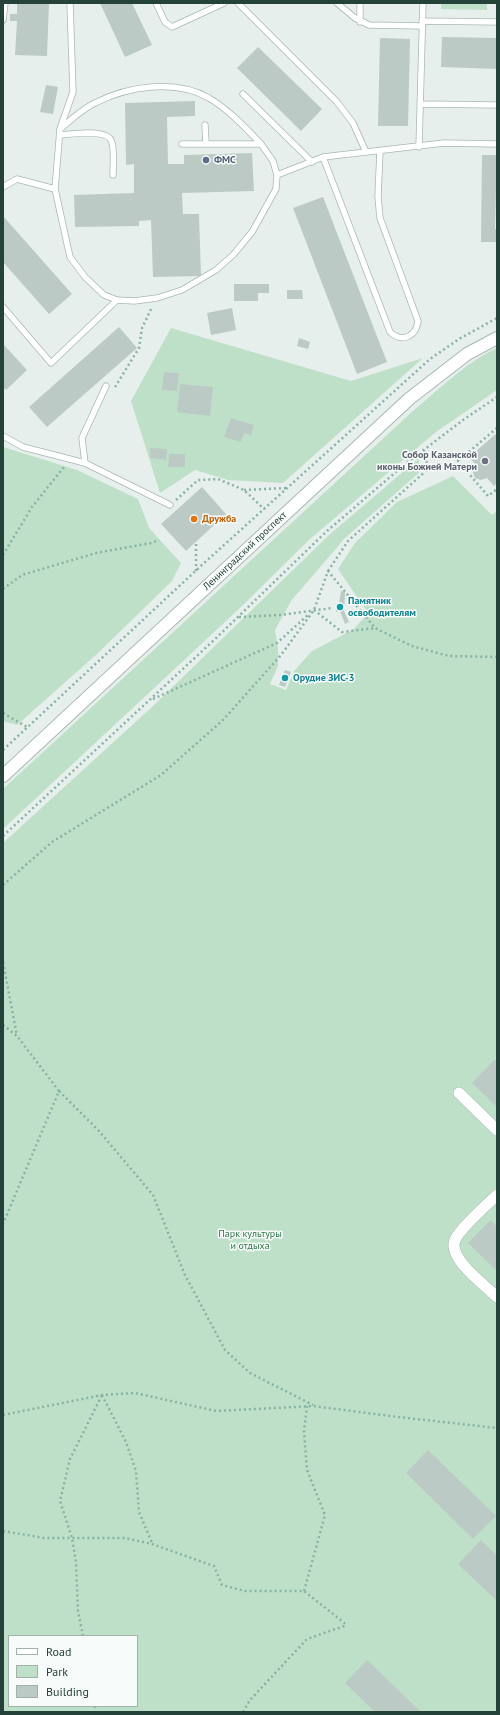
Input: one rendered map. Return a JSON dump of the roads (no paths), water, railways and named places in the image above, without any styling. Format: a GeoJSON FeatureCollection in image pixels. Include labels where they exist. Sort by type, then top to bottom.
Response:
{"type":"FeatureCollection","features":[{"type":"Feature","properties":{"kind":"street","name":"Ленинградский проспект"},"geometry":{"type":"LineString","coordinates":[[3,776],[409,399],[467,354],[497,338]]}},
{"type":"Feature","properties":{"kind":"street"},"geometry":{"type":"LineString","coordinates":[[459,1093],[497,1130]]}},
{"type":"Feature","properties":{"kind":"street"},"geometry":{"type":"LineString","coordinates":[[497,1194],[456,1236],[453,1247],[458,1259],[463,1265],[497,1297]]}},
{"type":"Feature","properties":{"kind":"lane"},"geometry":{"type":"LineString","coordinates":[[3,20],[5,3]]}},
{"type":"Feature","properties":{"kind":"lane"},"geometry":{"type":"LineString","coordinates":[[60,132],[93,104],[119,93],[148,87],[183,88],[208,98],[229,112],[244,125],[261,144],[273,161],[276,175],[276,189],[252,232],[233,255],[216,270],[200,280],[182,290],[157,298],[134,301],[117,300],[104,295],[85,277],[70,257],[55,189],[60,132],[73,92],[70,3]]}},
{"type":"Feature","properties":{"kind":"lane"},"geometry":{"type":"LineString","coordinates":[[156,3],[164,22],[172,27],[224,3]]}},
{"type":"Feature","properties":{"kind":"lane"},"geometry":{"type":"LineString","coordinates":[[238,3],[337,102],[353,123],[366,152]]}},
{"type":"Feature","properties":{"kind":"lane"},"geometry":{"type":"LineString","coordinates":[[337,3],[360,22],[369,25],[497,22]]}},
{"type":"Feature","properties":{"kind":"lane"},"geometry":{"type":"LineString","coordinates":[[360,3],[360,22]]}},
{"type":"Feature","properties":{"kind":"lane"},"geometry":{"type":"LineString","coordinates":[[419,147],[423,3]]}},
{"type":"Feature","properties":{"kind":"lane"},"geometry":{"type":"LineString","coordinates":[[243,94],[312,162]]}},
{"type":"Feature","properties":{"kind":"lane"},"geometry":{"type":"LineString","coordinates":[[420,104],[497,105]]}},
{"type":"Feature","properties":{"kind":"lane"},"geometry":{"type":"LineString","coordinates":[[205,125],[206,144]]}},
{"type":"Feature","properties":{"kind":"lane"},"geometry":{"type":"LineString","coordinates":[[60,132],[106,135],[111,140],[113,175]]}},
{"type":"Feature","properties":{"kind":"lane"},"geometry":{"type":"LineString","coordinates":[[276,175],[323,157],[444,143],[497,144]]}},
{"type":"Feature","properties":{"kind":"lane"},"geometry":{"type":"LineString","coordinates":[[182,144],[261,144]]}},
{"type":"Feature","properties":{"kind":"lane"},"geometry":{"type":"LineString","coordinates":[[323,157],[390,332],[394,336],[403,338],[408,337],[415,332],[418,321],[380,218],[378,196],[380,151]]}},
{"type":"Feature","properties":{"kind":"lane"},"geometry":{"type":"LineString","coordinates":[[3,187],[17,180],[55,189]]}},
{"type":"Feature","properties":{"kind":"lane"},"geometry":{"type":"LineString","coordinates":[[3,307],[51,362],[117,300]]}},
{"type":"Feature","properties":{"kind":"lane"},"geometry":{"type":"LineString","coordinates":[[85,463],[82,438],[106,386]]}},
{"type":"Feature","properties":{"kind":"lane"},"geometry":{"type":"LineString","coordinates":[[3,436],[23,447],[85,463],[170,506]]}},
{"type":"Feature","properties":{"kind":"place","name":"ФМС"},"geometry":{"type":"Point","coordinates":[206,160]}},
{"type":"Feature","properties":{"kind":"place","name":"Собор Казанской иконы Божией Матери"},"geometry":{"type":"Point","coordinates":[485,461]}},
{"type":"Feature","properties":{"kind":"place","name":"Дружба"},"geometry":{"type":"Point","coordinates":[194,519]}},
{"type":"Feature","properties":{"kind":"place","name":"Памятник освободителям"},"geometry":{"type":"Point","coordinates":[340,607]}},
{"type":"Feature","properties":{"kind":"place","name":"Орудие ЗИС-3"},"geometry":{"type":"Point","coordinates":[285,678]}},
{"type":"Feature","properties":{"kind":"park label","name":"Парк культуры и отдыха"},"geometry":{"type":"Point","coordinates":[250,1240]}}]}
